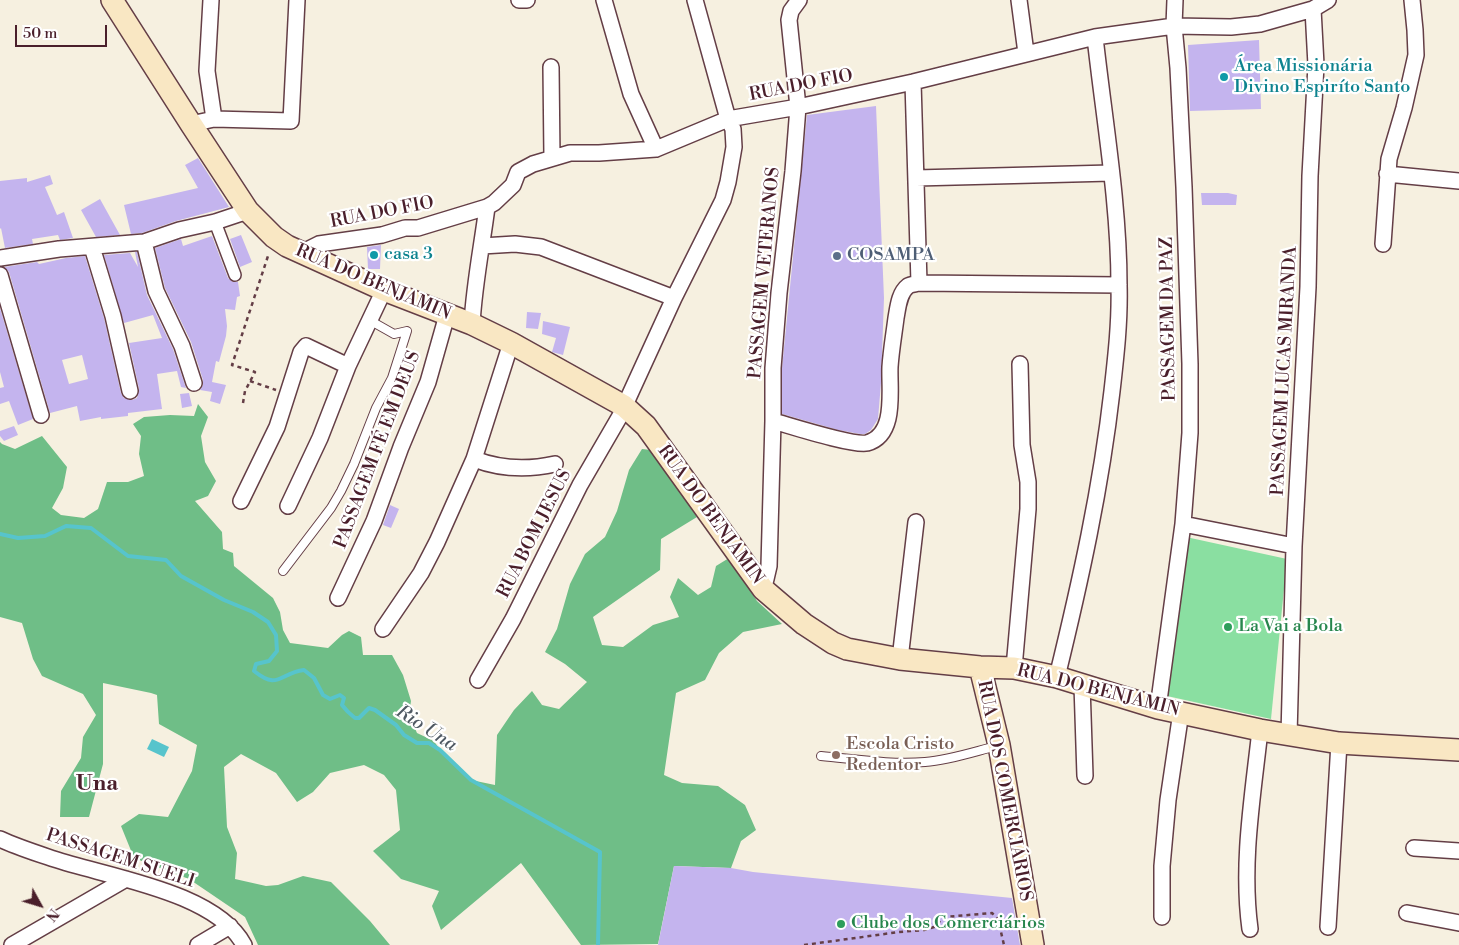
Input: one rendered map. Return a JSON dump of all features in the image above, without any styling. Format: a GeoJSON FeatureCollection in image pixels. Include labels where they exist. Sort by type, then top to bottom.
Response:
{"type":"FeatureCollection","features":[{"type":"Feature","properties":{"kind":"main road","name":"RUA DO BENJAMIN"},"geometry":{"type":"LineString","coordinates":[[112,0],[248,211],[288,245],[384,290],[472,324],[624,406],[646,426],[763,589],[804,624],[833,643],[863,653],[900,659],[980,667],[1014,668],[1057,678],[1158,708],[1289,735],[1339,743],[1459,750]]}},
{"type":"Feature","properties":{"kind":"main road","name":"RUA DOS COMERCIÁRIOS"},"geometry":{"type":"LineString","coordinates":[[980,667],[999,745],[1033,945]]}},
{"type":"Feature","properties":{"kind":"street"},"geometry":{"type":"LineString","coordinates":[[211,0],[207,71],[214,119]]}},
{"type":"Feature","properties":{"kind":"street"},"geometry":{"type":"LineString","coordinates":[[191,124],[214,119],[291,121],[297,0]]}},
{"type":"Feature","properties":{"kind":"street"},"geometry":{"type":"LineString","coordinates":[[519,0],[527,0]]}},
{"type":"Feature","properties":{"kind":"street"},"geometry":{"type":"LineString","coordinates":[[604,0],[632,94],[656,149]]}},
{"type":"Feature","properties":{"kind":"street","name":"RUA BOM JESUS"},"geometry":{"type":"LineString","coordinates":[[478,680],[513,619],[580,485],[620,416],[726,191],[734,147],[732,129],[695,0]]}},
{"type":"Feature","properties":{"kind":"street","name":"PASSAGEM VETERANOS"},"geometry":{"type":"LineString","coordinates":[[763,589],[769,566],[774,368],[779,293],[798,107],[789,20],[791,11],[799,0]]}},
{"type":"Feature","properties":{"kind":"street"},"geometry":{"type":"LineString","coordinates":[[1019,0],[1026,53]]}},
{"type":"Feature","properties":{"kind":"street","name":"PASSAGEM DA PAZ"},"geometry":{"type":"LineString","coordinates":[[1158,708],[1183,524],[1190,433],[1190,364],[1184,187],[1174,26],[1175,0]]}},
{"type":"Feature","properties":{"kind":"street","name":"RUA DO FIO"},"geometry":{"type":"LineString","coordinates":[[288,245],[319,244],[382,235],[405,228],[418,228],[487,207],[513,185],[518,172],[534,164],[570,153],[656,149],[728,119],[798,107],[913,82],[1095,37],[1174,26],[1231,27],[1260,24],[1313,9],[1328,0]]}},
{"type":"Feature","properties":{"kind":"street"},"geometry":{"type":"LineString","coordinates":[[1383,244],[1389,159],[1404,108],[1416,55],[1412,0]]}},
{"type":"Feature","properties":{"kind":"street","name":"PASSAGEM LUCAS MIRANDA"},"geometry":{"type":"LineString","coordinates":[[1289,735],[1294,546],[1308,287],[1310,176],[1316,65],[1313,9]]}},
{"type":"Feature","properties":{"kind":"street"},"geometry":{"type":"LineString","coordinates":[[1057,678],[1093,518],[1106,442],[1119,323],[1120,285],[1117,213],[1095,37]]}},
{"type":"Feature","properties":{"kind":"street"},"geometry":{"type":"LineString","coordinates":[[551,67],[552,158]]}},
{"type":"Feature","properties":{"kind":"street"},"geometry":{"type":"LineString","coordinates":[[913,82],[919,283]]}},
{"type":"Feature","properties":{"kind":"street"},"geometry":{"type":"LineString","coordinates":[[916,178],[1111,173]]}},
{"type":"Feature","properties":{"kind":"street"},"geometry":{"type":"LineString","coordinates":[[1387,174],[1459,181]]}},
{"type":"Feature","properties":{"kind":"street"},"geometry":{"type":"LineString","coordinates":[[472,324],[473,296],[487,207]]}},
{"type":"Feature","properties":{"kind":"street"},"geometry":{"type":"LineString","coordinates":[[0,258],[144,242],[179,230],[215,222],[248,211]]}},
{"type":"Feature","properties":{"kind":"street"},"geometry":{"type":"LineString","coordinates":[[215,222],[235,275]]}},
{"type":"Feature","properties":{"kind":"street"},"geometry":{"type":"LineString","coordinates":[[144,242],[156,291],[182,346],[194,383]]}},
{"type":"Feature","properties":{"kind":"street"},"geometry":{"type":"LineString","coordinates":[[482,246],[515,244],[541,247],[674,298]]}},
{"type":"Feature","properties":{"kind":"street"},"geometry":{"type":"LineString","coordinates":[[92,248],[113,316],[130,391]]}},
{"type":"Feature","properties":{"kind":"street"},"geometry":{"type":"LineString","coordinates":[[0,275],[41,415]]}},
{"type":"Feature","properties":{"kind":"street"},"geometry":{"type":"LineString","coordinates":[[774,421],[846,440],[866,443],[878,437],[885,427],[889,414],[890,368],[898,307],[902,294],[909,285],[919,283],[1120,285]]}},
{"type":"Feature","properties":{"kind":"street"},"geometry":{"type":"LineString","coordinates":[[288,506],[320,438],[348,366],[371,321],[384,290]]}},
{"type":"Feature","properties":{"kind":"street","name":"PASSAGEM FÉ EM DEUS"},"geometry":{"type":"LineString","coordinates":[[338,598],[374,521],[401,447],[428,382],[447,315]]}},
{"type":"Feature","properties":{"kind":"street"},"geometry":{"type":"LineString","coordinates":[[383,629],[421,573],[437,542],[474,460],[512,344]]}},
{"type":"Feature","properties":{"kind":"street"},"geometry":{"type":"LineString","coordinates":[[241,501],[277,427],[301,352],[306,346],[348,366]]}},
{"type":"Feature","properties":{"kind":"street"},"geometry":{"type":"LineString","coordinates":[[1014,668],[1028,509],[1028,482],[1022,445],[1020,364]]}},
{"type":"Feature","properties":{"kind":"street"},"geometry":{"type":"LineString","coordinates":[[474,460],[491,466],[509,468],[540,467],[555,464]]}},
{"type":"Feature","properties":{"kind":"street"},"geometry":{"type":"LineString","coordinates":[[900,659],[916,522]]}},
{"type":"Feature","properties":{"kind":"street"},"geometry":{"type":"LineString","coordinates":[[1183,524],[1294,546]]}},
{"type":"Feature","properties":{"kind":"street"},"geometry":{"type":"LineString","coordinates":[[1082,685],[1085,776]]}},
{"type":"Feature","properties":{"kind":"street"},"geometry":{"type":"LineString","coordinates":[[1162,917],[1162,866],[1168,800],[1181,712]]}},
{"type":"Feature","properties":{"kind":"street"},"geometry":{"type":"LineString","coordinates":[[1250,929],[1246,885],[1251,809],[1260,730]]}},
{"type":"Feature","properties":{"kind":"street"},"geometry":{"type":"LineString","coordinates":[[1328,927],[1339,743]]}},
{"type":"Feature","properties":{"kind":"street","name":"PASSAGEM SUELI"},"geometry":{"type":"LineString","coordinates":[[0,839],[54,859],[191,900],[230,926],[244,945]]}},
{"type":"Feature","properties":{"kind":"street"},"geometry":{"type":"LineString","coordinates":[[1414,848],[1459,851]]}},
{"type":"Feature","properties":{"kind":"street"},"geometry":{"type":"LineString","coordinates":[[12,945],[126,879]]}},
{"type":"Feature","properties":{"kind":"street"},"geometry":{"type":"LineString","coordinates":[[1407,913],[1459,923]]}},
{"type":"Feature","properties":{"kind":"street"},"geometry":{"type":"LineString","coordinates":[[198,945],[230,926]]}},
{"type":"Feature","properties":{"kind":"lane"},"geometry":{"type":"LineString","coordinates":[[283,571],[331,508],[341,491],[376,408],[392,378],[407,331],[394,334],[371,321]]}},
{"type":"Feature","properties":{"kind":"lane"},"geometry":{"type":"LineString","coordinates":[[821,756],[895,762],[925,762],[953,758],[999,745]]}},
{"type":"Feature","properties":{"kind":"path"},"geometry":{"type":"LineString","coordinates":[[243,404],[245,391],[255,372],[232,365],[288,245]]}},
{"type":"Feature","properties":{"kind":"path"},"geometry":{"type":"LineString","coordinates":[[250,381],[274,390],[290,388]]}},
{"type":"Feature","properties":{"kind":"path"},"geometry":{"type":"LineString","coordinates":[[804,945],[924,930],[934,927],[944,917],[992,913],[998,919],[1004,945]]}},
{"type":"Feature","properties":{"kind":"green space"},"geometry":{"type":"Polygon","coordinates":[[[198,404],[208,417],[201,436],[205,462],[216,481],[208,496],[195,501],[222,532],[223,549],[233,553],[234,566],[273,598],[280,612],[283,630],[290,643],[328,648],[349,631],[361,637],[363,655],[392,655],[403,675],[411,701],[409,715],[417,733],[434,741],[440,750],[471,780],[495,785],[497,735],[514,710],[532,691],[542,705],[559,709],[587,682],[565,664],[545,652],[557,629],[570,584],[585,554],[605,537],[617,511],[629,470],[642,449],[651,450],[697,517],[661,539],[660,570],[593,617],[602,645],[623,647],[653,625],[679,617],[670,597],[678,578],[698,595],[711,587],[716,566],[729,558],[757,601],[782,624],[743,632],[719,653],[705,680],[676,693],[664,775],[682,783],[718,786],[745,805],[756,830],[741,841],[731,868],[674,866],[658,944],[581,945],[521,863],[441,930],[432,906],[439,891],[401,879],[373,851],[400,830],[396,790],[384,775],[364,765],[330,773],[313,792],[297,802],[276,773],[241,754],[224,767],[227,827],[237,853],[235,879],[266,886],[278,885],[303,876],[331,882],[370,921],[390,945],[258,945],[245,917],[189,879],[134,858],[121,826],[139,814],[168,817],[192,771],[197,745],[159,724],[157,695],[151,693],[103,683],[103,764],[89,817],[60,817],[61,791],[81,758],[83,737],[96,715],[83,694],[42,676],[33,659],[22,623],[0,617],[0,442],[15,449],[42,436],[67,467],[63,488],[52,508],[61,515],[84,518],[98,509],[107,482],[128,482],[144,476],[139,454],[141,436],[133,424],[144,417],[194,416],[198,404]]]}},
{"type":"Feature","properties":{"kind":"green space","name":"La Vai a Bola"},"geometry":{"type":"Polygon","coordinates":[[[1186,537],[1287,559],[1271,719],[1167,696],[1186,537]]]}},
{"type":"Feature","properties":{"kind":"water"},"geometry":{"type":"Polygon","coordinates":[[[152,739],[169,747],[164,757],[147,749],[152,739]]]}},
{"type":"Feature","properties":{"kind":"building","name":"Área Missionária Divino Espiríto Santo"},"geometry":{"type":"Polygon","coordinates":[[[1259,40],[1261,109],[1190,111],[1188,45],[1259,40]]]}},
{"type":"Feature","properties":{"kind":"building","name":"COSAMPA"},"geometry":{"type":"Polygon","coordinates":[[[876,106],[884,298],[881,383],[878,419],[871,430],[865,434],[860,434],[838,430],[782,414],[782,368],[807,115],[876,106]]]}},
{"type":"Feature","properties":{"kind":"building"},"geometry":{"type":"Polygon","coordinates":[[[198,158],[229,207],[176,221],[142,233],[131,234],[124,205],[198,188],[185,165],[198,158]]]}},
{"type":"Feature","properties":{"kind":"building"},"geometry":{"type":"Polygon","coordinates":[[[50,175],[53,184],[45,187],[57,215],[64,212],[73,238],[60,240],[58,235],[32,239],[33,244],[5,248],[0,229],[0,181],[27,178],[27,182],[50,175]]]}},
{"type":"Feature","properties":{"kind":"building"},"geometry":{"type":"Polygon","coordinates":[[[1201,193],[1237,195],[1236,205],[1202,205],[1201,193]]]}},
{"type":"Feature","properties":{"kind":"building"},"geometry":{"type":"Polygon","coordinates":[[[100,199],[120,235],[96,237],[81,210],[100,199]]]}},
{"type":"Feature","properties":{"kind":"building"},"geometry":{"type":"Polygon","coordinates":[[[241,235],[252,262],[240,267],[230,239],[241,235]]]}},
{"type":"Feature","properties":{"kind":"building"},"geometry":{"type":"Polygon","coordinates":[[[212,236],[228,278],[233,282],[238,282],[240,296],[237,297],[235,310],[225,309],[226,336],[219,362],[216,361],[212,382],[226,385],[220,404],[210,401],[212,392],[200,390],[203,380],[191,342],[165,288],[155,248],[181,239],[183,246],[212,236]]]}},
{"type":"Feature","properties":{"kind":"building","name":"casa 3"},"geometry":{"type":"Polygon","coordinates":[[[381,245],[380,269],[368,269],[367,247],[381,245]]]}},
{"type":"Feature","properties":{"kind":"building"},"geometry":{"type":"Polygon","coordinates":[[[135,252],[137,252],[147,295],[173,349],[186,388],[181,387],[177,371],[157,374],[162,409],[128,413],[128,416],[101,419],[101,417],[80,421],[77,406],[50,413],[9,272],[4,267],[37,262],[39,264],[85,256],[104,318],[121,393],[124,398],[132,400],[137,398],[139,389],[129,343],[162,338],[153,315],[124,323],[104,255],[130,253],[138,267],[135,252]],[[82,355],[62,360],[69,384],[88,379],[82,355]]]}},
{"type":"Feature","properties":{"kind":"building"},"geometry":{"type":"Polygon","coordinates":[[[0,308],[33,419],[18,425],[9,401],[0,404],[0,388],[4,387],[0,372],[0,308]]]}},
{"type":"Feature","properties":{"kind":"building"},"geometry":{"type":"Polygon","coordinates":[[[527,312],[541,313],[538,329],[526,328],[527,312]]]}},
{"type":"Feature","properties":{"kind":"building"},"geometry":{"type":"Polygon","coordinates":[[[543,321],[570,327],[563,355],[552,352],[556,338],[542,334],[543,321]]]}},
{"type":"Feature","properties":{"kind":"building"},"geometry":{"type":"Polygon","coordinates":[[[189,393],[192,406],[182,408],[180,394],[189,393]]]}},
{"type":"Feature","properties":{"kind":"building"},"geometry":{"type":"Polygon","coordinates":[[[14,426],[18,435],[4,441],[0,436],[0,431],[14,426]]]}},
{"type":"Feature","properties":{"kind":"building"},"geometry":{"type":"Polygon","coordinates":[[[390,505],[399,509],[391,528],[383,525],[390,505]]]}},
{"type":"Feature","properties":{"kind":"building","name":"Clube dos Comerciários"},"geometry":{"type":"Polygon","coordinates":[[[674,866],[731,868],[753,872],[1012,898],[1020,945],[658,945],[674,866]]]}},
{"type":"Feature","properties":{"kind":"waterway","name":"Rio Una"},"geometry":{"type":"LineString","coordinates":[[0,534],[18,538],[45,536],[66,526],[91,528],[128,556],[166,560],[181,576],[224,600],[253,612],[268,622],[276,635],[277,651],[269,661],[256,664],[254,671],[262,677],[274,680],[304,670],[314,678],[323,695],[330,699],[340,695],[344,698],[342,705],[355,718],[359,718],[369,708],[375,710],[396,725],[404,735],[417,743],[429,743],[440,750],[471,780],[600,852],[598,945]]}},
{"type":"Feature","properties":{"kind":"place","name":"Área Missionária Divino Espiríto Santo"},"geometry":{"type":"Point","coordinates":[1224,77]}},
{"type":"Feature","properties":{"kind":"place","name":"casa 3"},"geometry":{"type":"Point","coordinates":[374,255]}},
{"type":"Feature","properties":{"kind":"place","name":"COSAMPA"},"geometry":{"type":"Point","coordinates":[837,256]}},
{"type":"Feature","properties":{"kind":"place","name":"La Vai a Bola"},"geometry":{"type":"Point","coordinates":[1228,627]}},
{"type":"Feature","properties":{"kind":"place","name":"Escola Cristo Redentor"},"geometry":{"type":"Point","coordinates":[836,755]}},
{"type":"Feature","properties":{"kind":"place","name":"Clube dos Comerciários"},"geometry":{"type":"Point","coordinates":[841,924]}},
{"type":"Feature","properties":{"kind":"district","name":"Una"},"geometry":{"type":"Point","coordinates":[97,785]}}]}
